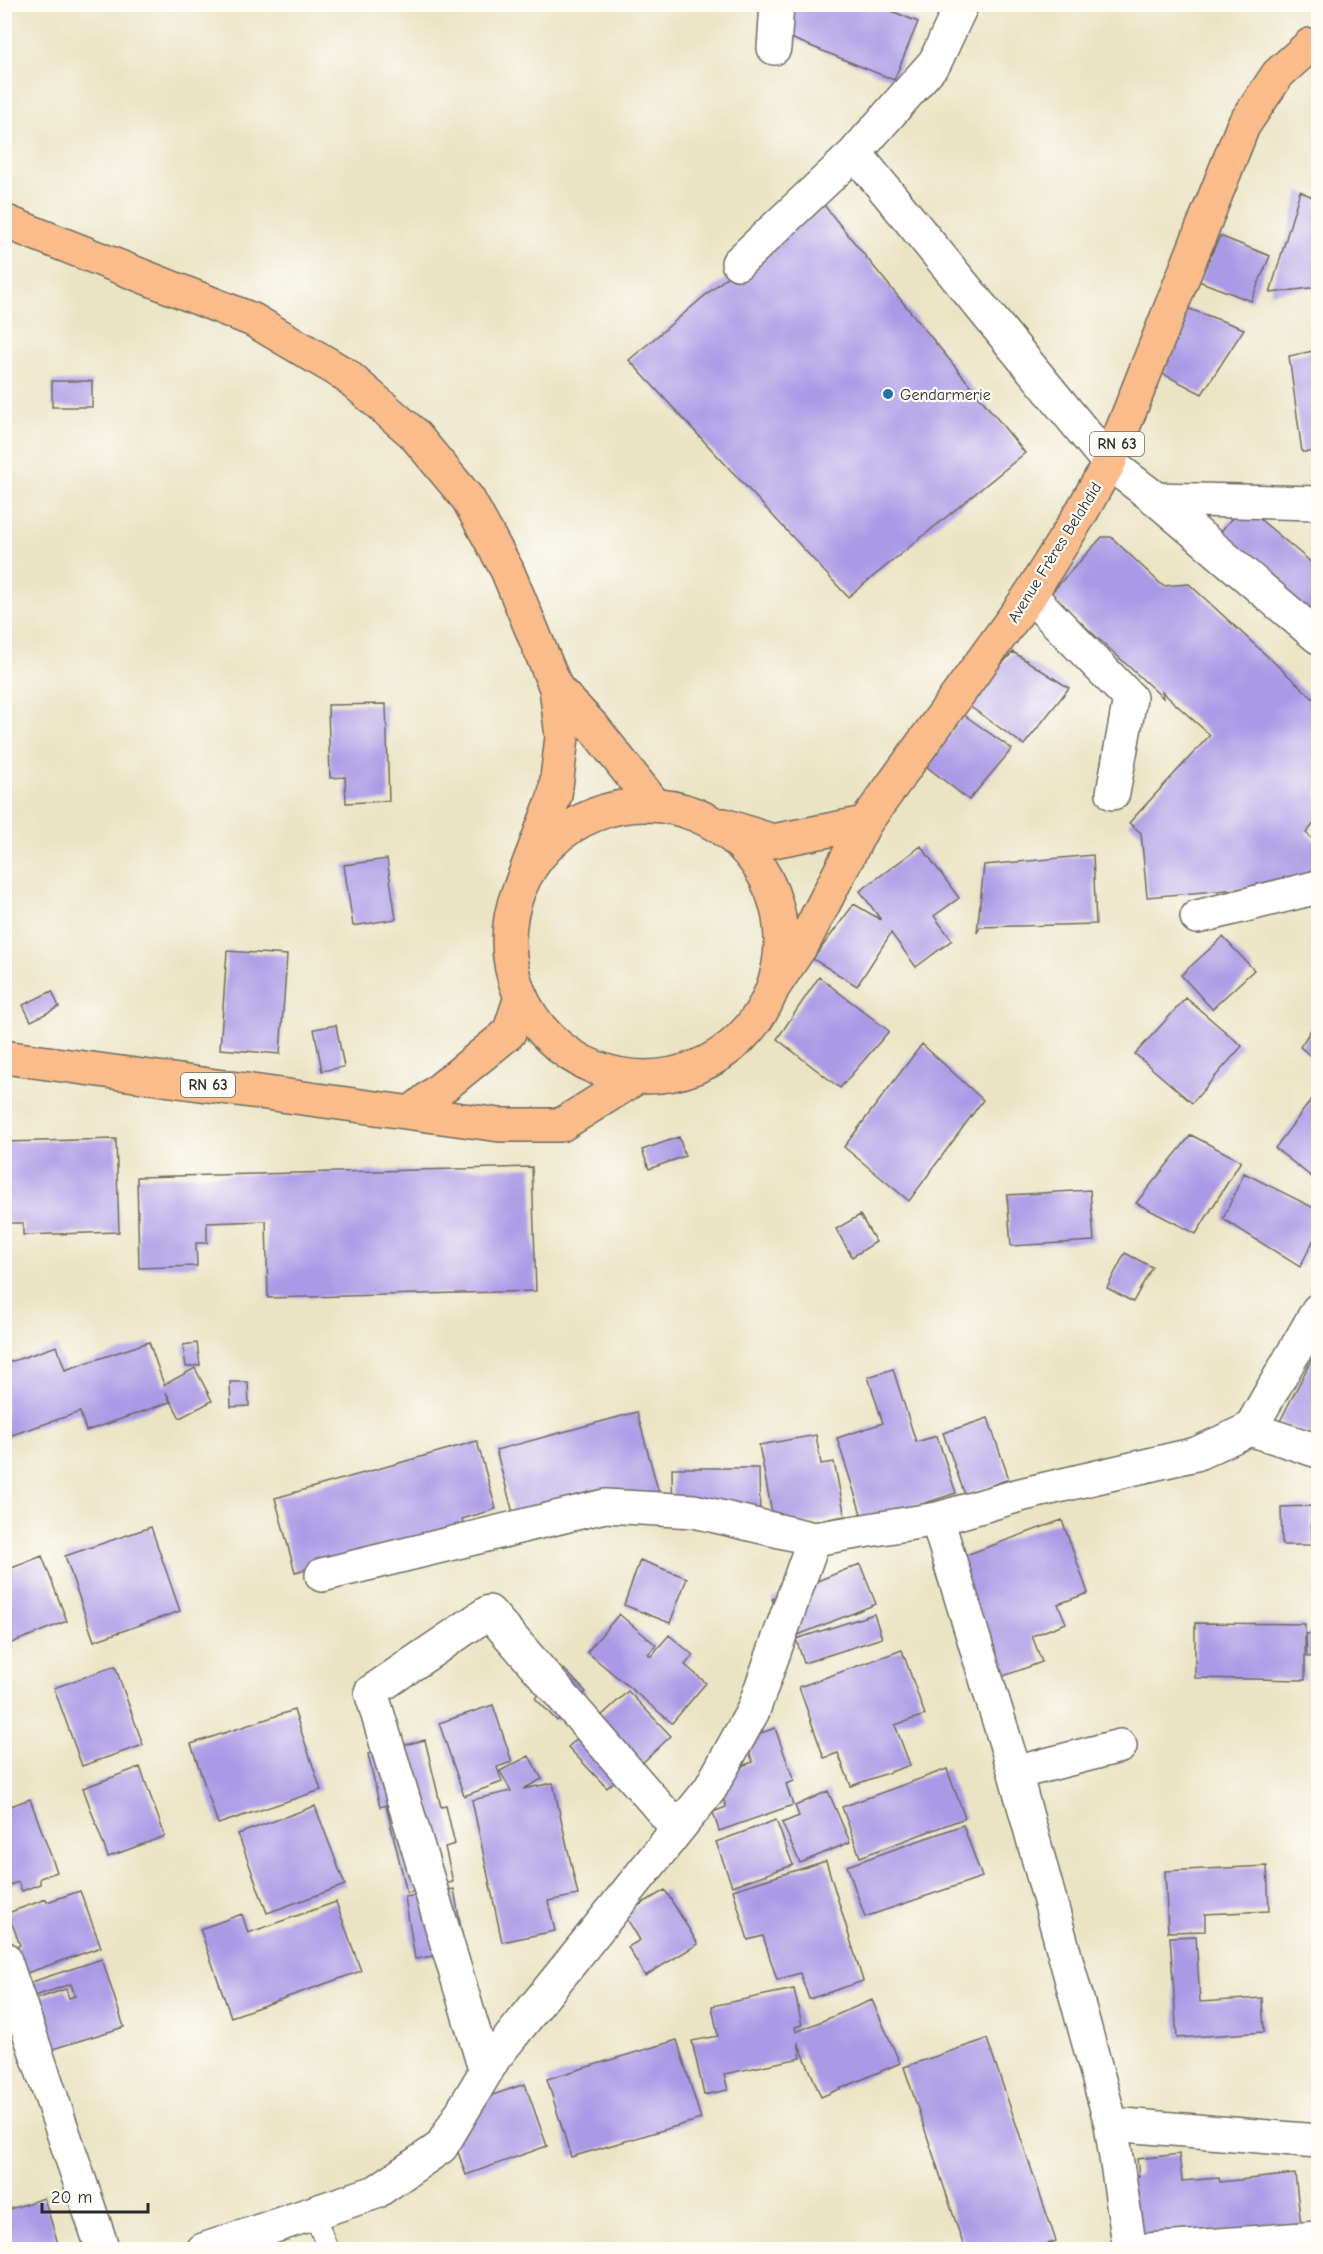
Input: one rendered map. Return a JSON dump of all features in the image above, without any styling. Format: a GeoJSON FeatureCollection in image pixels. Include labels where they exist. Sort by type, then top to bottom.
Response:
{"type":"FeatureCollection","features":[{"type":"Feature","properties":{"kind":"main road","name":"Avenue Frères Belahdid"},"geometry":{"type":"LineString","coordinates":[[774,986],[805,940],[865,823],[1030,595],[1081,513],[1109,463],[1243,126],[1278,74],[1310,45],[1318,45]]}},
{"type":"Feature","properties":{"kind":"main road"},"geometry":{"type":"LineString","coordinates":[[4,220],[253,320],[346,375],[413,433],[468,499],[507,570],[556,688],[562,737],[555,795],[510,920],[510,959],[521,997],[540,1028],[567,1054],[600,1070],[636,1078],[680,1074],[721,1055],[753,1025],[774,986],[782,948],[778,909],[764,873],[739,843],[708,820]]}},
{"type":"Feature","properties":{"kind":"main road"},"geometry":{"type":"LineString","coordinates":[[556,688],[594,728],[654,804]]}},
{"type":"Feature","properties":{"kind":"main road"},"geometry":{"type":"LineString","coordinates":[[522,882],[544,848],[576,823],[613,808],[654,804],[682,809],[773,841],[865,823]]}},
{"type":"Feature","properties":{"kind":"main road"},"geometry":{"type":"LineString","coordinates":[[412,1112],[509,1033],[521,997]]}},
{"type":"Feature","properties":{"kind":"main road","name":"RN 63"},"geometry":{"type":"LineString","coordinates":[[4,1057],[412,1112]]}},
{"type":"Feature","properties":{"kind":"main road"},"geometry":{"type":"LineString","coordinates":[[412,1112],[500,1125],[561,1125],[636,1078]]}},
{"type":"Feature","properties":{"kind":"street"},"geometry":{"type":"LineString","coordinates":[[774,48],[777,4]]}},
{"type":"Feature","properties":{"kind":"street"},"geometry":{"type":"LineString","coordinates":[[738,263],[855,153],[935,62],[962,4]]}},
{"type":"Feature","properties":{"kind":"street"},"geometry":{"type":"LineString","coordinates":[[855,153],[1109,463],[1156,499],[1318,638]]}},
{"type":"Feature","properties":{"kind":"street"},"geometry":{"type":"LineString","coordinates":[[1156,499],[1318,503]]}},
{"type":"Feature","properties":{"kind":"street"},"geometry":{"type":"LineString","coordinates":[[1030,595],[1130,698],[1113,793]]}},
{"type":"Feature","properties":{"kind":"street"},"geometry":{"type":"LineString","coordinates":[[1197,917],[1318,887]]}},
{"type":"Feature","properties":{"kind":"street"},"geometry":{"type":"LineString","coordinates":[[322,1575],[605,1506],[694,1510],[814,1539],[937,1519],[1020,1495],[1196,1454],[1250,1429],[1318,1310]]}},
{"type":"Feature","properties":{"kind":"street"},"geometry":{"type":"LineString","coordinates":[[1250,1429],[1318,1451]]}},
{"type":"Feature","properties":{"kind":"street"},"geometry":{"type":"LineString","coordinates":[[937,1519],[1016,1773],[1112,2124],[1130,2250]]}},
{"type":"Feature","properties":{"kind":"street"},"geometry":{"type":"LineString","coordinates":[[678,1829],[489,1612],[371,1692],[485,2069],[710,1790],[753,1712],[814,1539]]}},
{"type":"Feature","properties":{"kind":"street"},"geometry":{"type":"LineString","coordinates":[[1016,1773],[1120,1746]]}},
{"type":"Feature","properties":{"kind":"street"},"geometry":{"type":"LineString","coordinates":[[4,1958],[103,2250]]}},
{"type":"Feature","properties":{"kind":"street"},"geometry":{"type":"LineString","coordinates":[[203,2250],[376,2192],[441,2147],[494,2058]]}},
{"type":"Feature","properties":{"kind":"street"},"geometry":{"type":"LineString","coordinates":[[1112,2124],[1318,2141]]}},
{"type":"Feature","properties":{"kind":"street"},"geometry":{"type":"LineString","coordinates":[[1147,2250],[1318,2238]]}},
{"type":"Feature","properties":{"kind":"lane"},"geometry":{"type":"LineString","coordinates":[[314,2213],[328,2250]]}},
{"type":"Feature","properties":{"kind":"building"},"geometry":{"type":"Polygon","coordinates":[[[793,4],[875,4],[918,22],[894,80],[781,34],[793,4]]]}},
{"type":"Feature","properties":{"kind":"building"},"geometry":{"type":"Polygon","coordinates":[[[1300,191],[1318,200],[1318,287],[1270,293],[1300,191]]]}},
{"type":"Feature","properties":{"kind":"building"},"geometry":{"type":"Polygon","coordinates":[[[819,199],[1025,453],[848,597],[629,360],[819,199]]]}},
{"type":"Feature","properties":{"kind":"building"},"geometry":{"type":"Polygon","coordinates":[[[1220,236],[1270,256],[1251,301],[1199,281],[1220,236]]]}},
{"type":"Feature","properties":{"kind":"building"},"geometry":{"type":"Polygon","coordinates":[[[1187,308],[1244,329],[1202,394],[1163,374],[1187,308]]]}},
{"type":"Feature","properties":{"kind":"building"},"geometry":{"type":"Polygon","coordinates":[[[1318,350],[1318,452],[1302,452],[1289,356],[1318,350]]]}},
{"type":"Feature","properties":{"kind":"building"},"geometry":{"type":"Polygon","coordinates":[[[52,381],[92,381],[92,407],[52,407],[52,381]]]}},
{"type":"Feature","properties":{"kind":"building"},"geometry":{"type":"Polygon","coordinates":[[[1243,505],[1318,568],[1318,631],[1212,542],[1243,505]]]}},
{"type":"Feature","properties":{"kind":"building"},"geometry":{"type":"Polygon","coordinates":[[[1102,537],[1111,537],[1163,586],[1189,584],[1318,703],[1318,819],[1306,833],[1318,844],[1318,882],[1147,897],[1141,833],[1129,823],[1210,735],[1162,692],[1163,698],[1050,594],[1102,537]]]}},
{"type":"Feature","properties":{"kind":"building"},"geometry":{"type":"Polygon","coordinates":[[[1013,652],[1069,688],[1024,745],[965,703],[1013,652]]]}},
{"type":"Feature","properties":{"kind":"building"},"geometry":{"type":"Polygon","coordinates":[[[386,704],[389,801],[346,803],[345,777],[330,778],[328,705],[386,704]]]}},
{"type":"Feature","properties":{"kind":"building"},"geometry":{"type":"Polygon","coordinates":[[[964,715],[1012,749],[969,800],[926,766],[964,715]]]}},
{"type":"Feature","properties":{"kind":"building"},"geometry":{"type":"Polygon","coordinates":[[[921,846],[959,898],[934,916],[952,940],[916,967],[891,933],[857,986],[813,959],[854,904],[881,920],[860,891],[921,846]]]}},
{"type":"Feature","properties":{"kind":"building"},"geometry":{"type":"Polygon","coordinates":[[[1093,855],[1096,924],[980,927],[977,933],[984,865],[1093,855]]]}},
{"type":"Feature","properties":{"kind":"building"},"geometry":{"type":"Polygon","coordinates":[[[387,859],[396,919],[353,926],[344,865],[387,859]]]}},
{"type":"Feature","properties":{"kind":"building"},"geometry":{"type":"Polygon","coordinates":[[[1223,937],[1254,970],[1212,1009],[1181,975],[1223,937]]]}},
{"type":"Feature","properties":{"kind":"building"},"geometry":{"type":"Polygon","coordinates":[[[227,951],[287,955],[280,1054],[220,1049],[227,951]]]}},
{"type":"Feature","properties":{"kind":"building"},"geometry":{"type":"Polygon","coordinates":[[[819,977],[889,1031],[840,1088],[777,1039],[819,977]]]}},
{"type":"Feature","properties":{"kind":"building"},"geometry":{"type":"Polygon","coordinates":[[[52,991],[59,1007],[31,1021],[23,1005],[52,991]]]}},
{"type":"Feature","properties":{"kind":"building"},"geometry":{"type":"Polygon","coordinates":[[[1186,998],[1242,1046],[1192,1103],[1135,1054],[1186,998]]]}},
{"type":"Feature","properties":{"kind":"building"},"geometry":{"type":"Polygon","coordinates":[[[1318,1019],[1318,1061],[1300,1047],[1318,1019]]]}},
{"type":"Feature","properties":{"kind":"building"},"geometry":{"type":"Polygon","coordinates":[[[336,1025],[344,1067],[322,1071],[314,1029],[336,1025]]]}},
{"type":"Feature","properties":{"kind":"building"},"geometry":{"type":"Polygon","coordinates":[[[922,1044],[983,1100],[909,1201],[844,1147],[922,1044]]]}},
{"type":"Feature","properties":{"kind":"building"},"geometry":{"type":"Polygon","coordinates":[[[1311,1100],[1318,1106],[1318,1182],[1275,1148],[1311,1100]]]}},
{"type":"Feature","properties":{"kind":"building"},"geometry":{"type":"Polygon","coordinates":[[[1191,1135],[1241,1161],[1196,1234],[1136,1203],[1191,1135]]]}},
{"type":"Feature","properties":{"kind":"building"},"geometry":{"type":"Polygon","coordinates":[[[679,1137],[685,1156],[649,1169],[642,1150],[679,1137]]]}},
{"type":"Feature","properties":{"kind":"building"},"geometry":{"type":"Polygon","coordinates":[[[116,1139],[119,1232],[23,1235],[23,1223],[4,1223],[4,1142],[116,1139]]]}},
{"type":"Feature","properties":{"kind":"building"},"geometry":{"type":"Polygon","coordinates":[[[532,1167],[536,1291],[268,1298],[266,1221],[207,1223],[207,1243],[196,1243],[197,1266],[139,1268],[137,1177],[532,1167]]]}},
{"type":"Feature","properties":{"kind":"building"},"geometry":{"type":"Polygon","coordinates":[[[1244,1173],[1318,1210],[1318,1231],[1300,1267],[1223,1219],[1244,1173]]]}},
{"type":"Feature","properties":{"kind":"building"},"geometry":{"type":"Polygon","coordinates":[[[1090,1190],[1094,1241],[1011,1246],[1007,1195],[1090,1190]]]}},
{"type":"Feature","properties":{"kind":"building"},"geometry":{"type":"Polygon","coordinates":[[[860,1215],[876,1242],[852,1257],[836,1229],[860,1215]]]}},
{"type":"Feature","properties":{"kind":"building"},"geometry":{"type":"Polygon","coordinates":[[[1125,1253],[1152,1267],[1133,1302],[1107,1288],[1125,1253]]]}},
{"type":"Feature","properties":{"kind":"building"},"geometry":{"type":"Polygon","coordinates":[[[149,1342],[164,1385],[195,1368],[212,1401],[180,1418],[166,1392],[170,1402],[86,1431],[80,1412],[6,1437],[4,1364],[57,1346],[65,1370],[149,1342]]]}},
{"type":"Feature","properties":{"kind":"building"},"geometry":{"type":"Polygon","coordinates":[[[197,1343],[200,1365],[186,1367],[183,1345],[197,1343]]]}},
{"type":"Feature","properties":{"kind":"building"},"geometry":{"type":"Polygon","coordinates":[[[1318,1347],[1318,1438],[1279,1423],[1318,1347]]]}},
{"type":"Feature","properties":{"kind":"building"},"geometry":{"type":"Polygon","coordinates":[[[893,1369],[916,1442],[937,1436],[956,1493],[864,1523],[837,1438],[883,1423],[868,1377],[893,1369]]]}},
{"type":"Feature","properties":{"kind":"building"},"geometry":{"type":"Polygon","coordinates":[[[230,1382],[248,1382],[249,1406],[231,1407],[230,1382]]]}},
{"type":"Feature","properties":{"kind":"building"},"geometry":{"type":"Polygon","coordinates":[[[637,1412],[660,1497],[591,1515],[586,1493],[513,1513],[496,1450],[637,1412]]]}},
{"type":"Feature","properties":{"kind":"building"},"geometry":{"type":"Polygon","coordinates":[[[988,1418],[1009,1479],[965,1495],[943,1433],[988,1418]]]}},
{"type":"Feature","properties":{"kind":"building"},"geometry":{"type":"Polygon","coordinates":[[[816,1435],[821,1464],[834,1462],[845,1516],[775,1529],[759,1445],[816,1435]]]}},
{"type":"Feature","properties":{"kind":"building"},"geometry":{"type":"Polygon","coordinates":[[[477,1441],[496,1509],[462,1519],[464,1525],[295,1572],[275,1498],[477,1441]]]}},
{"type":"Feature","properties":{"kind":"building"},"geometry":{"type":"Polygon","coordinates":[[[672,1468],[759,1468],[760,1522],[673,1523],[672,1468]]]}},
{"type":"Feature","properties":{"kind":"building"},"geometry":{"type":"Polygon","coordinates":[[[1311,1506],[1312,1545],[1282,1545],[1281,1507],[1311,1506]]]}},
{"type":"Feature","properties":{"kind":"building"},"geometry":{"type":"Polygon","coordinates":[[[1062,1520],[1088,1593],[1058,1604],[1066,1623],[1032,1636],[1042,1662],[976,1686],[933,1567],[1062,1520]]]}},
{"type":"Feature","properties":{"kind":"building"},"geometry":{"type":"Polygon","coordinates":[[[151,1527],[180,1611],[94,1641],[65,1556],[151,1527]]]}},
{"type":"Feature","properties":{"kind":"building"},"geometry":{"type":"Polygon","coordinates":[[[42,1556],[67,1621],[4,1646],[4,1571],[42,1556]]]}},
{"type":"Feature","properties":{"kind":"building"},"geometry":{"type":"Polygon","coordinates":[[[640,1560],[687,1578],[670,1623],[624,1605],[640,1560]]]}},
{"type":"Feature","properties":{"kind":"building"},"geometry":{"type":"Polygon","coordinates":[[[860,1564],[876,1604],[788,1639],[772,1599],[860,1564]]]}},
{"type":"Feature","properties":{"kind":"building"},"geometry":{"type":"Polygon","coordinates":[[[619,1614],[656,1645],[648,1654],[651,1656],[669,1635],[693,1655],[685,1665],[706,1683],[672,1723],[587,1652],[619,1614]]]}},
{"type":"Feature","properties":{"kind":"building"},"geometry":{"type":"Polygon","coordinates":[[[874,1614],[882,1638],[804,1663],[796,1639],[874,1614]]]}},
{"type":"Feature","properties":{"kind":"building"},"geometry":{"type":"Polygon","coordinates":[[[1195,1623],[1305,1624],[1305,1680],[1195,1678],[1195,1623]]]}},
{"type":"Feature","properties":{"kind":"building"},"geometry":{"type":"Polygon","coordinates":[[[1318,1633],[1318,1656],[1307,1657],[1306,1634],[1318,1633]]]}},
{"type":"Feature","properties":{"kind":"building"},"geometry":{"type":"Polygon","coordinates":[[[902,1650],[925,1715],[895,1725],[910,1765],[851,1786],[838,1753],[824,1758],[799,1687],[902,1650]]]}},
{"type":"Feature","properties":{"kind":"building"},"geometry":{"type":"Polygon","coordinates":[[[115,1666],[143,1745],[82,1766],[54,1688],[115,1666]]]}},
{"type":"Feature","properties":{"kind":"building"},"geometry":{"type":"Polygon","coordinates":[[[564,1669],[586,1692],[557,1721],[535,1698],[564,1669]]]}},
{"type":"Feature","properties":{"kind":"building"},"geometry":{"type":"Polygon","coordinates":[[[628,1691],[671,1736],[640,1765],[636,1761],[607,1788],[568,1747],[628,1691]]]}},
{"type":"Feature","properties":{"kind":"building"},"geometry":{"type":"Polygon","coordinates":[[[493,1705],[512,1762],[497,1767],[502,1782],[464,1796],[439,1723],[493,1705]]]}},
{"type":"Feature","properties":{"kind":"building"},"geometry":{"type":"Polygon","coordinates":[[[294,1710],[321,1790],[218,1824],[191,1744],[294,1710]]]}},
{"type":"Feature","properties":{"kind":"building"},"geometry":{"type":"Polygon","coordinates":[[[775,1728],[794,1781],[786,1784],[793,1805],[719,1831],[713,1812],[726,1807],[715,1775],[753,1762],[744,1739],[775,1728]]]}},
{"type":"Feature","properties":{"kind":"building"},"geometry":{"type":"Polygon","coordinates":[[[425,1740],[441,1807],[446,1806],[455,1844],[445,1847],[453,1882],[407,1893],[386,1805],[380,1807],[368,1754],[425,1740]]]}},
{"type":"Feature","properties":{"kind":"building"},"geometry":{"type":"Polygon","coordinates":[[[529,1756],[542,1779],[523,1789],[553,1783],[578,1895],[548,1901],[555,1931],[502,1942],[472,1800],[511,1791],[500,1771],[529,1756]]]}},
{"type":"Feature","properties":{"kind":"building"},"geometry":{"type":"Polygon","coordinates":[[[140,1767],[165,1836],[108,1857],[83,1788],[140,1767]]]}},
{"type":"Feature","properties":{"kind":"building"},"geometry":{"type":"Polygon","coordinates":[[[947,1769],[965,1818],[860,1857],[842,1807],[947,1769]]]}},
{"type":"Feature","properties":{"kind":"building"},"geometry":{"type":"Polygon","coordinates":[[[828,1791],[850,1842],[800,1863],[782,1823],[799,1816],[795,1806],[828,1791]]]}},
{"type":"Feature","properties":{"kind":"building"},"geometry":{"type":"Polygon","coordinates":[[[30,1799],[57,1872],[40,1878],[40,1884],[22,1891],[18,1882],[5,1887],[5,1808],[30,1799]]]}},
{"type":"Feature","properties":{"kind":"building"},"geometry":{"type":"Polygon","coordinates":[[[315,1806],[345,1885],[267,1913],[238,1834],[315,1806]]]}},
{"type":"Feature","properties":{"kind":"building"},"geometry":{"type":"Polygon","coordinates":[[[776,1820],[793,1865],[732,1886],[716,1842],[776,1820]]]}},
{"type":"Feature","properties":{"kind":"building"},"geometry":{"type":"Polygon","coordinates":[[[963,1825],[982,1877],[865,1917],[847,1866],[963,1825]]]}},
{"type":"Feature","properties":{"kind":"building"},"geometry":{"type":"Polygon","coordinates":[[[826,1861],[863,1981],[809,1999],[800,1973],[777,1980],[763,1936],[748,1940],[733,1890],[826,1861]]]}},
{"type":"Feature","properties":{"kind":"building"},"geometry":{"type":"Polygon","coordinates":[[[1267,1866],[1269,1911],[1205,1914],[1205,1931],[1168,1932],[1165,1871],[1267,1866]]]}},
{"type":"Feature","properties":{"kind":"building"},"geometry":{"type":"Polygon","coordinates":[[[454,1889],[465,1951],[415,1959],[405,1897],[454,1889]]]}},
{"type":"Feature","properties":{"kind":"building"},"geometry":{"type":"Polygon","coordinates":[[[665,1890],[698,1944],[645,1976],[628,1947],[640,1940],[624,1914],[665,1890]]]}},
{"type":"Feature","properties":{"kind":"building"},"geometry":{"type":"Polygon","coordinates":[[[80,1891],[101,1947],[24,1974],[15,1948],[20,1945],[8,1913],[46,1899],[47,1902],[80,1891]]]}},
{"type":"Feature","properties":{"kind":"building"},"geometry":{"type":"Polygon","coordinates":[[[336,1902],[361,1971],[231,2017],[200,1929],[242,1914],[248,1933],[336,1902]]]}},
{"type":"Feature","properties":{"kind":"building"},"geometry":{"type":"Polygon","coordinates":[[[1196,1936],[1200,2002],[1262,1998],[1264,2032],[1177,2038],[1170,1937],[1196,1936]]]}},
{"type":"Feature","properties":{"kind":"building"},"geometry":{"type":"Polygon","coordinates":[[[102,1959],[124,2027],[46,2051],[30,2001],[66,1989],[69,1998],[75,1996],[71,1984],[26,1999],[22,1985],[102,1959]]]}},
{"type":"Feature","properties":{"kind":"building"},"geometry":{"type":"Polygon","coordinates":[[[794,1989],[802,2025],[795,2027],[796,2032],[872,2000],[900,2063],[821,2097],[798,2042],[801,2058],[724,2074],[728,2090],[704,2095],[692,2041],[718,2036],[712,2006],[794,1989]]]}},
{"type":"Feature","properties":{"kind":"building"},"geometry":{"type":"Polygon","coordinates":[[[987,2039],[1056,2241],[1032,2250],[965,2250],[904,2067],[987,2039]]]}},
{"type":"Feature","properties":{"kind":"building"},"geometry":{"type":"Polygon","coordinates":[[[677,2040],[701,2119],[571,2157],[547,2079],[677,2040]]]}},
{"type":"Feature","properties":{"kind":"building"},"geometry":{"type":"Polygon","coordinates":[[[525,2084],[547,2146],[466,2175],[450,2129],[469,2103],[525,2084]]]}},
{"type":"Feature","properties":{"kind":"building"},"geometry":{"type":"Polygon","coordinates":[[[1179,2154],[1182,2181],[1219,2178],[1220,2182],[1295,2174],[1303,2242],[1118,2250],[1111,2179],[1139,2176],[1137,2159],[1179,2154]]]}},
{"type":"Feature","properties":{"kind":"building"},"geometry":{"type":"Polygon","coordinates":[[[44,2198],[60,2250],[4,2250],[4,2211],[44,2198]]]}},
{"type":"Feature","properties":{"kind":"place","name":"Gendarmerie"},"geometry":{"type":"Point","coordinates":[888,394]}}]}
